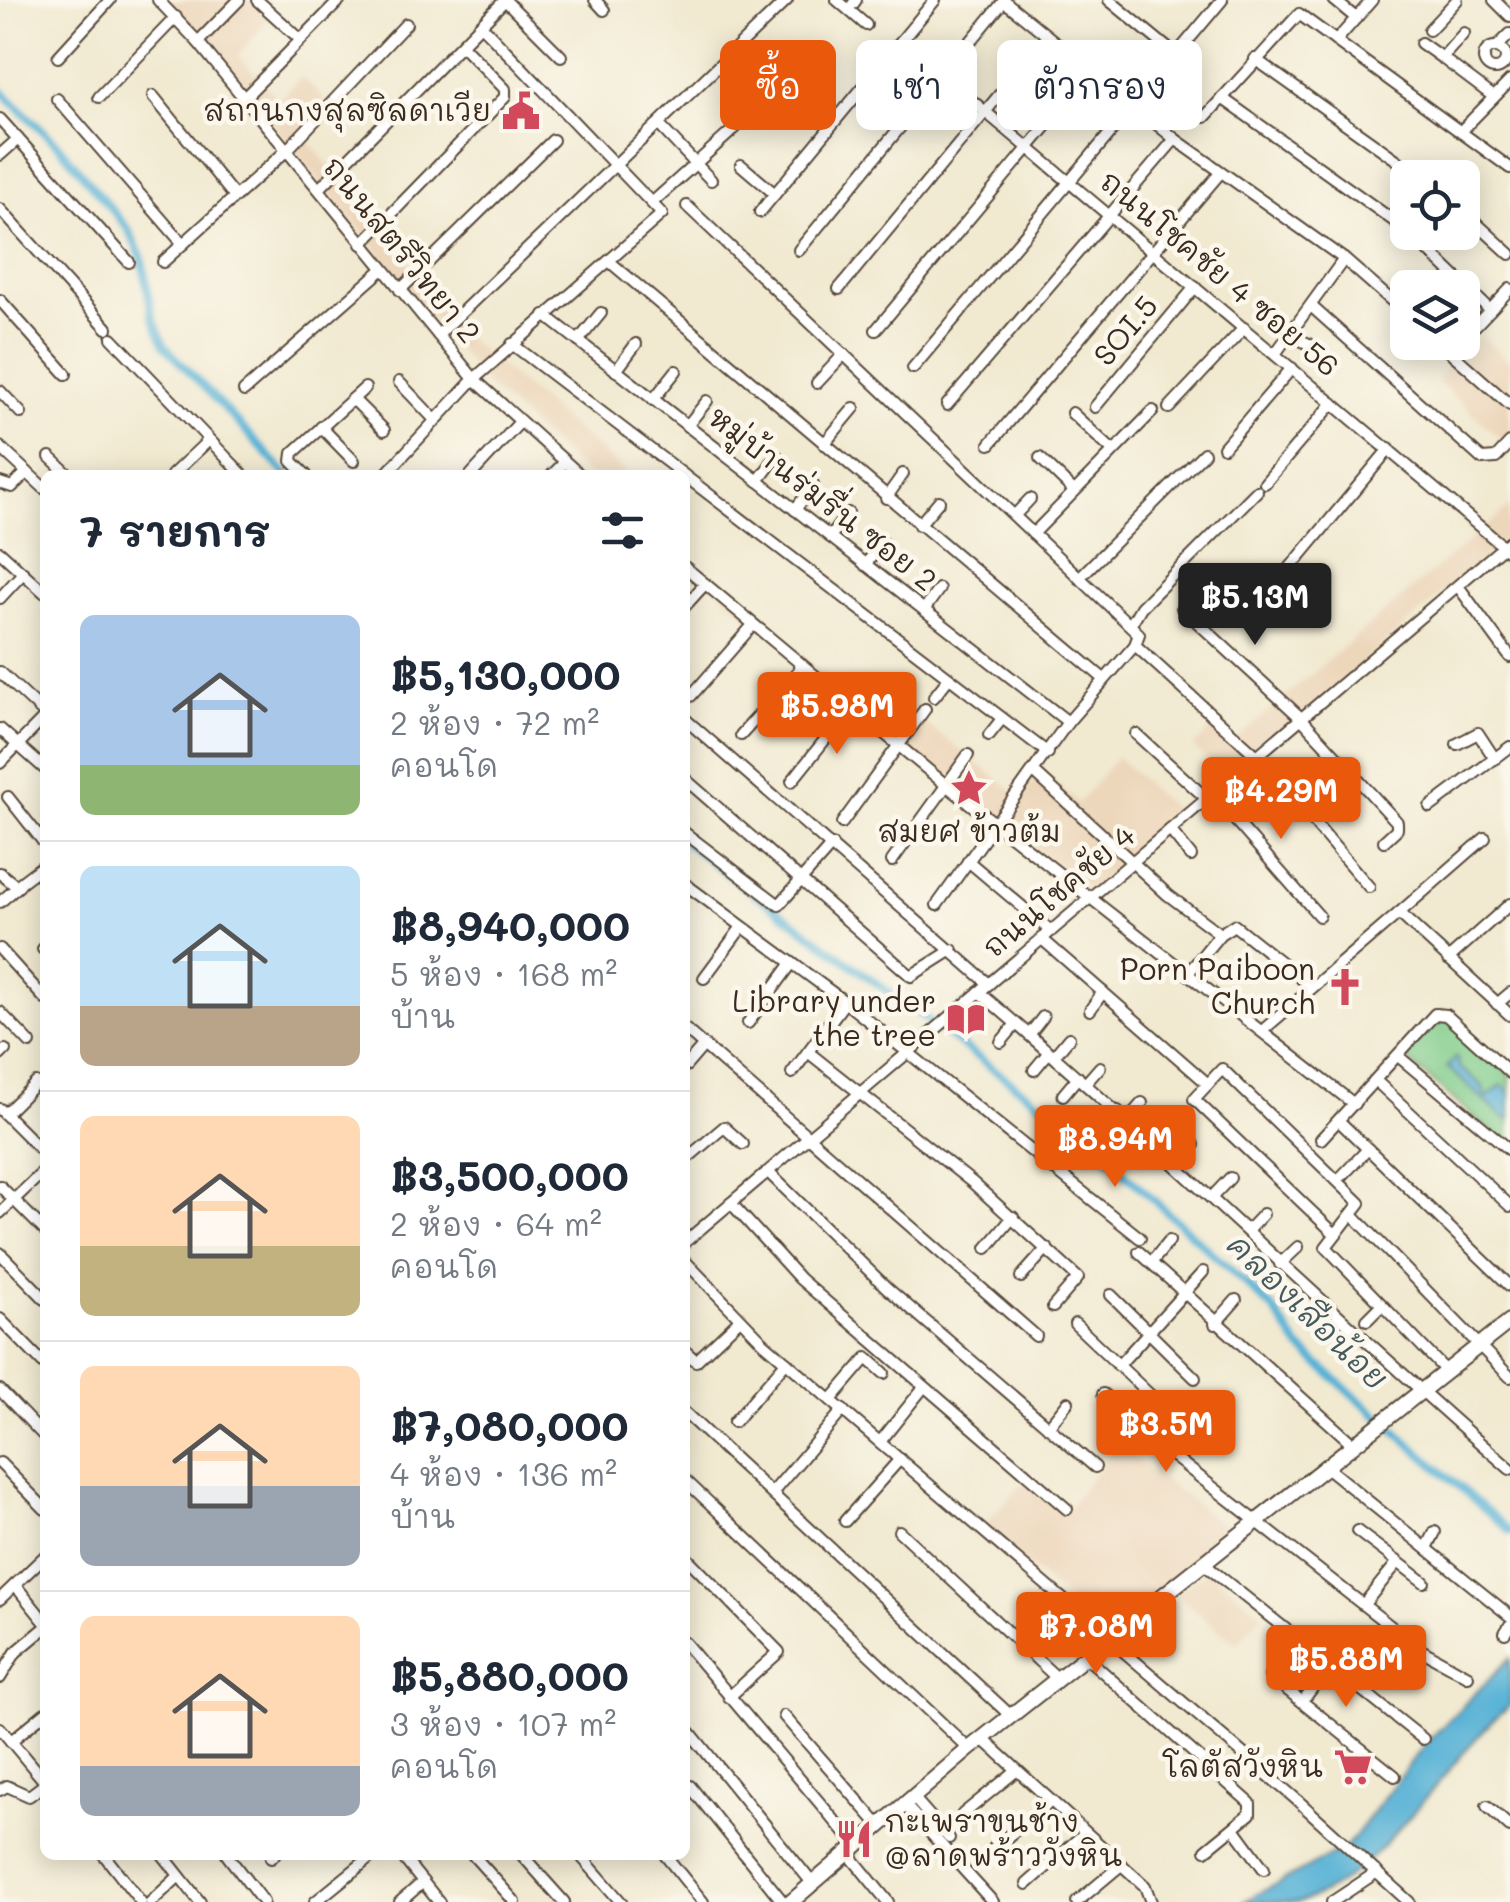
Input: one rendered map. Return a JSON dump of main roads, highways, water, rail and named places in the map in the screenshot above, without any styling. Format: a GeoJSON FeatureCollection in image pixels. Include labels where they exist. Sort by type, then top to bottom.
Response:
{"type":"FeatureCollection","features":[{"type":"Feature","properties":{"kind":"main road"},"geometry":{"type":"LineString","coordinates":[[791,1902],[983,1738],[1510,1322]]}},
{"type":"Feature","properties":{"kind":"water"},"geometry":{"type":"Polygon","coordinates":[[[1456,1057],[1460,1068],[1482,1085],[1486,1098],[1502,1085],[1510,1092],[1510,1118],[1505,1119],[1447,1067],[1456,1057]]]}},
{"type":"Feature","properties":{"kind":"water"},"geometry":{"type":"Polygon","coordinates":[[[1510,1658],[1510,1705],[1355,1872],[1326,1891],[1297,1902],[1243,1902],[1346,1847],[1425,1744],[1510,1658]]]}},
{"type":"Feature","properties":{"kind":"waterway","name":"คลองเสือน้อย"},"geometry":{"type":"LineString","coordinates":[[0,90],[60,147],[128,229],[142,258],[152,315],[165,346],[282,470]]}},
{"type":"Feature","properties":{"kind":"waterway","name":"คลองเสือน้อย"},"geometry":{"type":"LineString","coordinates":[[690,846],[1083,1135],[1273,1309],[1300,1348],[1510,1531]]}},
{"type":"Feature","properties":{"kind":"place","name":"สถานกงสุลซิลดาเวีย"},"geometry":{"type":"Point","coordinates":[521,111]}},
{"type":"Feature","properties":{"kind":"place","name":"สมยศ ข้าวต้ม"},"geometry":{"type":"Point","coordinates":[969,788]}},
{"type":"Feature","properties":{"kind":"place","name":"Porn Paiboon Church"},"geometry":{"type":"Point","coordinates":[1345,987]}},
{"type":"Feature","properties":{"kind":"place","name":"Library under the tree"},"geometry":{"type":"Point","coordinates":[966,1019]}},
{"type":"Feature","properties":{"kind":"place","name":"โลตัสวังหิน"},"geometry":{"type":"Point","coordinates":[1353,1767]}},
{"type":"Feature","properties":{"kind":"place","name":"กะเพราขุนช้าง @ลาดพร้าววังหิน"},"geometry":{"type":"Point","coordinates":[854,1839]}}]}
